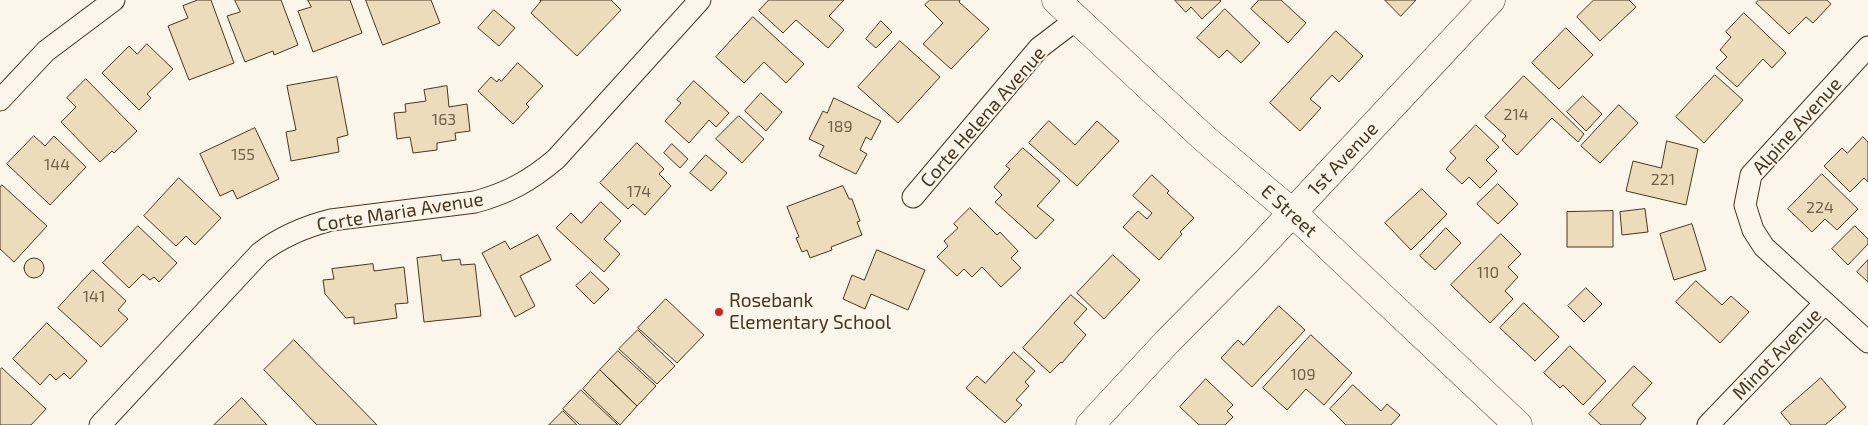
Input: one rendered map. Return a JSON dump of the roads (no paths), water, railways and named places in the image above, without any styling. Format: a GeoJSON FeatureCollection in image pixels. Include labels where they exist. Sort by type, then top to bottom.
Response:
{"type":"FeatureCollection","features":[{"type":"Feature","properties":{"kind":"main road","name":"E Street"},"geometry":{"type":"LineString","coordinates":[[1056,0],[1205,139],[1292,213],[1511,423]]}},
{"type":"Feature","properties":{"kind":"main road","name":"1st Avenue"},"geometry":{"type":"LineString","coordinates":[[1090,425],[1491,0]]}},
{"type":"Feature","properties":{"kind":"street"},"geometry":{"type":"LineString","coordinates":[[0,100],[46,51],[114,0]]}},
{"type":"Feature","properties":{"kind":"street","name":"Corte Maria Avenue"},"geometry":{"type":"LineString","coordinates":[[100,425],[260,253],[281,238],[314,224],[331,220],[475,202],[516,188],[537,175],[562,154],[700,0]]}},
{"type":"Feature","properties":{"kind":"street","name":"Corte Helena Avenue"},"geometry":{"type":"LineString","coordinates":[[914,197],[1039,48],[1077,19]]}},
{"type":"Feature","properties":{"kind":"street","name":"Alpine Avenue"},"geometry":{"type":"LineString","coordinates":[[1825,303],[1764,247],[1753,230],[1744,205],[1751,175],[1868,47]]}},
{"type":"Feature","properties":{"kind":"street","name":"Minot Avenue"},"geometry":{"type":"LineString","coordinates":[[1708,425],[1825,303],[1868,342]]}},
{"type":"Feature","properties":{"kind":"place","name":"Rosebank Elementary School"},"geometry":{"type":"Point","coordinates":[719,312]}}]}
